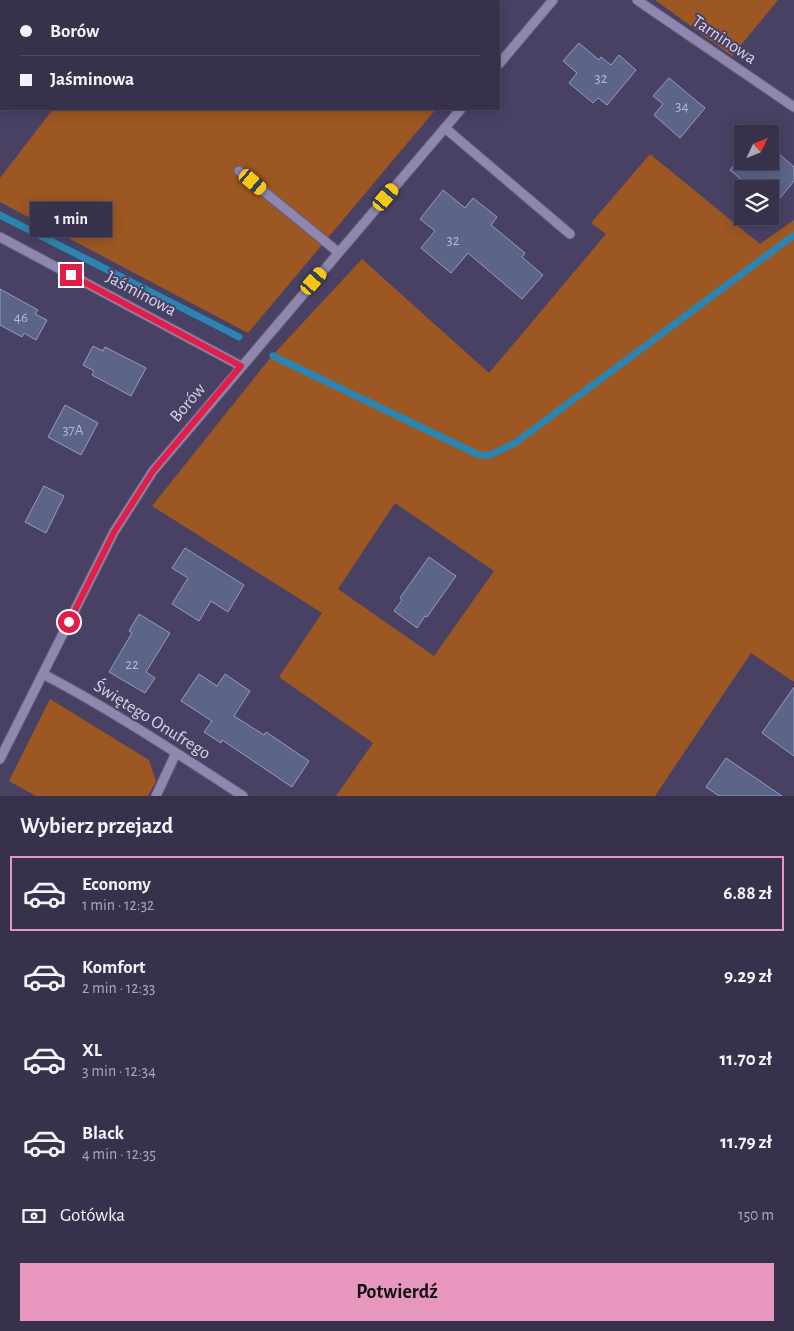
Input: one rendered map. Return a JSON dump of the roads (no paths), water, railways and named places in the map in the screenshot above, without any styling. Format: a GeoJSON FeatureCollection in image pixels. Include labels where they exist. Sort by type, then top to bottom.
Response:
{"type":"FeatureCollection","features":[{"type":"Feature","properties":{"kind":"street"},"geometry":{"type":"LineString","coordinates":[[500,63],[553,0]]}},
{"type":"Feature","properties":{"kind":"street","name":"Tarninowa"},"geometry":{"type":"LineString","coordinates":[[637,0],[794,107]]}},
{"type":"Feature","properties":{"kind":"street","name":"Borów"},"geometry":{"type":"LineString","coordinates":[[0,758],[114,532],[153,471],[460,110]]}},
{"type":"Feature","properties":{"kind":"street"},"geometry":{"type":"LineString","coordinates":[[445,128],[570,234]]}},
{"type":"Feature","properties":{"kind":"street"},"geometry":{"type":"LineString","coordinates":[[239,171],[338,252]]}},
{"type":"Feature","properties":{"kind":"street","name":"Jaśminowa"},"geometry":{"type":"LineString","coordinates":[[0,237],[241,366]]}},
{"type":"Feature","properties":{"kind":"street","name":"Świętego Onufrego"},"geometry":{"type":"LineString","coordinates":[[43,674],[70,688],[243,796]]}},
{"type":"Feature","properties":{"kind":"street"},"geometry":{"type":"LineString","coordinates":[[156,796],[176,753]]}},
{"type":"Feature","properties":{"kind":"waterway"},"geometry":{"type":"LineString","coordinates":[[0,215],[239,337]]}},
{"type":"Feature","properties":{"kind":"waterway"},"geometry":{"type":"LineString","coordinates":[[273,356],[479,455],[490,455],[515,443],[794,235]]}}]}
